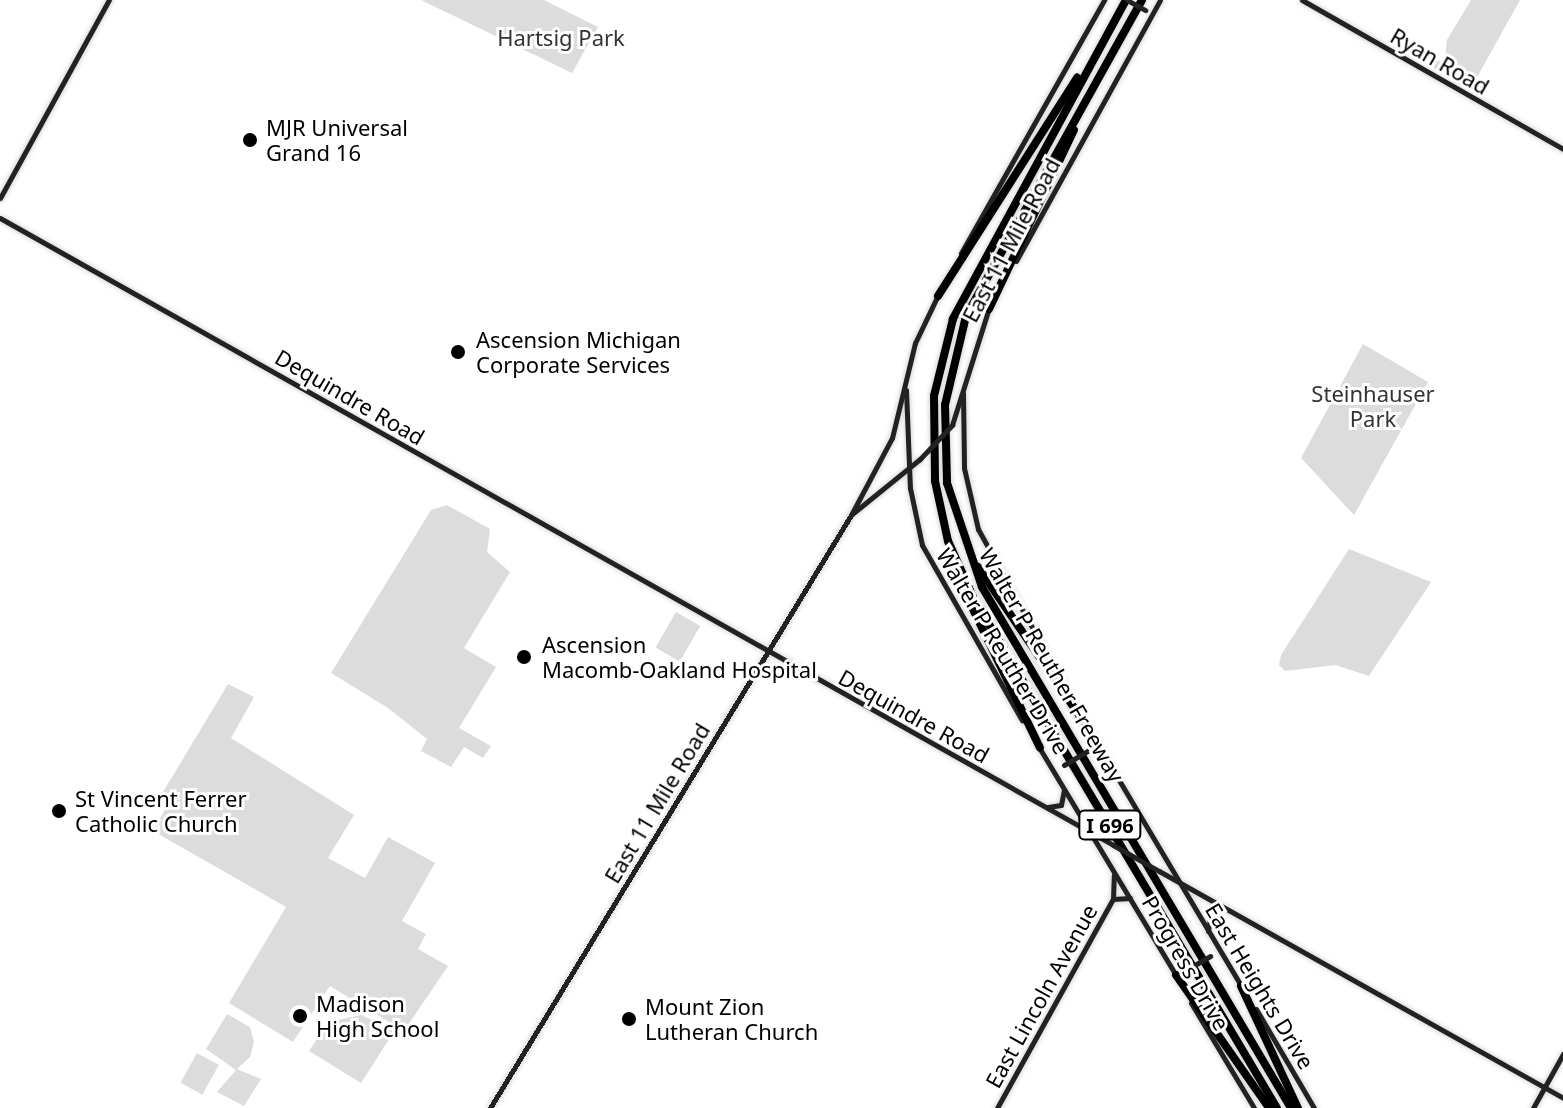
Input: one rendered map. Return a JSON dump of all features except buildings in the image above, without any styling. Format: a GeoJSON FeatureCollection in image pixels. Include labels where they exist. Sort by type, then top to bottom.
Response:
{"type":"FeatureCollection","features":[{"type":"Feature","properties":{"kind":"highway","name":"Walter P Reuther Freeway"},"geometry":{"type":"LineString","coordinates":[[1142,0],[962,327],[943,434],[954,515],[989,600],[1291,1108]]}},
{"type":"Feature","properties":{"kind":"highway"},"geometry":{"type":"LineString","coordinates":[[938,296],[1125,2]]}},
{"type":"Feature","properties":{"kind":"highway","name":"Walter P Reuther Freeway"},"geometry":{"type":"LineString","coordinates":[[1125,2],[967,287],[945,341],[932,434],[948,541],[974,599],[1277,1108]]}},
{"type":"Feature","properties":{"kind":"highway"},"geometry":{"type":"LineString","coordinates":[[989,309],[1109,57]]}},
{"type":"Feature","properties":{"kind":"highway"},"geometry":{"type":"LineString","coordinates":[[954,515],[995,597],[1088,728]]}},
{"type":"Feature","properties":{"kind":"highway"},"geometry":{"type":"LineString","coordinates":[[948,541],[963,593],[1040,748]]}},
{"type":"Feature","properties":{"kind":"highway"},"geometry":{"type":"LineString","coordinates":[[1176,975],[1269,1108]]}},
{"type":"Feature","properties":{"kind":"highway"},"geometry":{"type":"LineString","coordinates":[[1241,986],[1298,1108]]}},
{"type":"Feature","properties":{"kind":"main road"},"geometry":{"type":"LineString","coordinates":[[0,198],[109,0]]}},
{"type":"Feature","properties":{"kind":"main road","name":"East 11 Mile Road"},"geometry":{"type":"LineString","coordinates":[[490,1108],[851,515],[887,450],[906,381],[938,296],[1104,0]]}},
{"type":"Feature","properties":{"kind":"main road","name":"East 11 Mile Road"},"geometry":{"type":"LineString","coordinates":[[851,515],[893,476],[920,459],[952,425],[989,309],[1160,0]]}},
{"type":"Feature","properties":{"kind":"main road","name":"Ryan Road"},"geometry":{"type":"LineString","coordinates":[[1302,0],[1563,149]]}},
{"type":"Feature","properties":{"kind":"main road"},"geometry":{"type":"LineString","coordinates":[[1125,2],[1145,10],[1156,8]]}},
{"type":"Feature","properties":{"kind":"main road","name":"Dequindre Road"},"geometry":{"type":"LineString","coordinates":[[0,218],[1563,1098]]}},
{"type":"Feature","properties":{"kind":"main road","name":"Walter P Reuther Drive"},"geometry":{"type":"LineString","coordinates":[[906,381],[910,488],[929,561],[1092,833]]}},
{"type":"Feature","properties":{"kind":"main road","name":"Walter P Reuther Drive"},"geometry":{"type":"LineString","coordinates":[[963,393],[965,478],[981,538],[1178,882]]}},
{"type":"Feature","properties":{"kind":"main road"},"geometry":{"type":"LineString","coordinates":[[908,452],[920,459]]}},
{"type":"Feature","properties":{"kind":"main road"},"geometry":{"type":"LineString","coordinates":[[893,476],[910,488]]}},
{"type":"Feature","properties":{"kind":"main road"},"geometry":{"type":"LineString","coordinates":[[1055,770],[1098,745]]}},
{"type":"Feature","properties":{"kind":"main road"},"geometry":{"type":"LineString","coordinates":[[1043,806],[1061,805],[1064,786]]}},
{"type":"Feature","properties":{"kind":"main road","name":"Progress Drive"},"geometry":{"type":"LineString","coordinates":[[1092,833],[1254,1108]]}},
{"type":"Feature","properties":{"kind":"main road","name":"East Lincoln Avenue"},"geometry":{"type":"LineString","coordinates":[[997,1108],[1113,899],[1114,872]]}},
{"type":"Feature","properties":{"kind":"main road","name":"East Heights Drive"},"geometry":{"type":"LineString","coordinates":[[1178,882],[1314,1108]]}},
{"type":"Feature","properties":{"kind":"main road","name":"East Lincoln Avenue"},"geometry":{"type":"LineString","coordinates":[[1113,899],[1130,898]]}},
{"type":"Feature","properties":{"kind":"main road"},"geometry":{"type":"LineString","coordinates":[[1208,932],[1211,911],[1224,908]]}},
{"type":"Feature","properties":{"kind":"main road"},"geometry":{"type":"LineString","coordinates":[[1170,964],[1186,970],[1219,950]]}},
{"type":"Feature","properties":{"kind":"main road"},"geometry":{"type":"LineString","coordinates":[[1533,1108],[1563,1054]]}},
{"type":"Feature","properties":{"kind":"green space","name":"Hartsig Park"},"geometry":{"type":"Polygon","coordinates":[[[421,0],[544,0],[598,27],[572,73],[421,0]]]}},
{"type":"Feature","properties":{"kind":"green space"},"geometry":{"type":"Polygon","coordinates":[[[1471,0],[1520,0],[1470,90],[1428,64],[1445,59],[1447,40],[1471,0]]]}},
{"type":"Feature","properties":{"kind":"green space","name":"Steinhauser Park"},"geometry":{"type":"Polygon","coordinates":[[[1363,344],[1428,382],[1354,515],[1301,458],[1363,344]]]}},
{"type":"Feature","properties":{"kind":"green space"},"geometry":{"type":"Polygon","coordinates":[[[447,505],[490,529],[487,552],[510,572],[464,648],[496,667],[459,728],[491,746],[483,758],[464,747],[451,767],[421,751],[427,739],[388,708],[331,673],[431,510],[447,505]]]}},
{"type":"Feature","properties":{"kind":"green space"},"geometry":{"type":"Polygon","coordinates":[[[1349,549],[1431,582],[1369,676],[1335,665],[1285,671],[1279,665],[1281,655],[1349,549]]]}},
{"type":"Feature","properties":{"kind":"green space"},"geometry":{"type":"Polygon","coordinates":[[[676,612],[700,626],[680,662],[656,648],[676,612]]]}},
{"type":"Feature","properties":{"kind":"green space"},"geometry":{"type":"Polygon","coordinates":[[[228,684],[254,697],[231,738],[354,815],[328,858],[365,878],[388,837],[435,863],[402,921],[426,934],[418,949],[448,966],[404,1031],[330,986],[293,1042],[229,1003],[286,907],[153,831],[166,808],[157,802],[228,684]]]}},
{"type":"Feature","properties":{"kind":"green space"},"geometry":{"type":"Polygon","coordinates":[[[227,1014],[250,1027],[254,1042],[250,1057],[237,1069],[261,1079],[244,1106],[217,1092],[236,1070],[206,1049],[227,1014]]]}},
{"type":"Feature","properties":{"kind":"green space"},"geometry":{"type":"Polygon","coordinates":[[[361,1015],[395,1030],[361,1083],[309,1051],[328,1022],[361,1015]]]}},
{"type":"Feature","properties":{"kind":"green space"},"geometry":{"type":"Polygon","coordinates":[[[197,1053],[219,1065],[202,1095],[181,1083],[197,1053]]]}},
{"type":"Feature","properties":{"kind":"place","name":"MJR Universal Grand 16"},"geometry":{"type":"Point","coordinates":[250,140]}},
{"type":"Feature","properties":{"kind":"place","name":"Ascension Michigan Corporate Services"},"geometry":{"type":"Point","coordinates":[458,352]}},
{"type":"Feature","properties":{"kind":"place","name":"Ascension Macomb-Oakland Hospital"},"geometry":{"type":"Point","coordinates":[524,657]}},
{"type":"Feature","properties":{"kind":"place","name":"St Vincent Ferrer Catholic Church"},"geometry":{"type":"Point","coordinates":[59,811]}},
{"type":"Feature","properties":{"kind":"place","name":"Madison High School"},"geometry":{"type":"Point","coordinates":[300,1016]}},
{"type":"Feature","properties":{"kind":"place","name":"Mount Zion Lutheran Church"},"geometry":{"type":"Point","coordinates":[629,1019]}}]}
